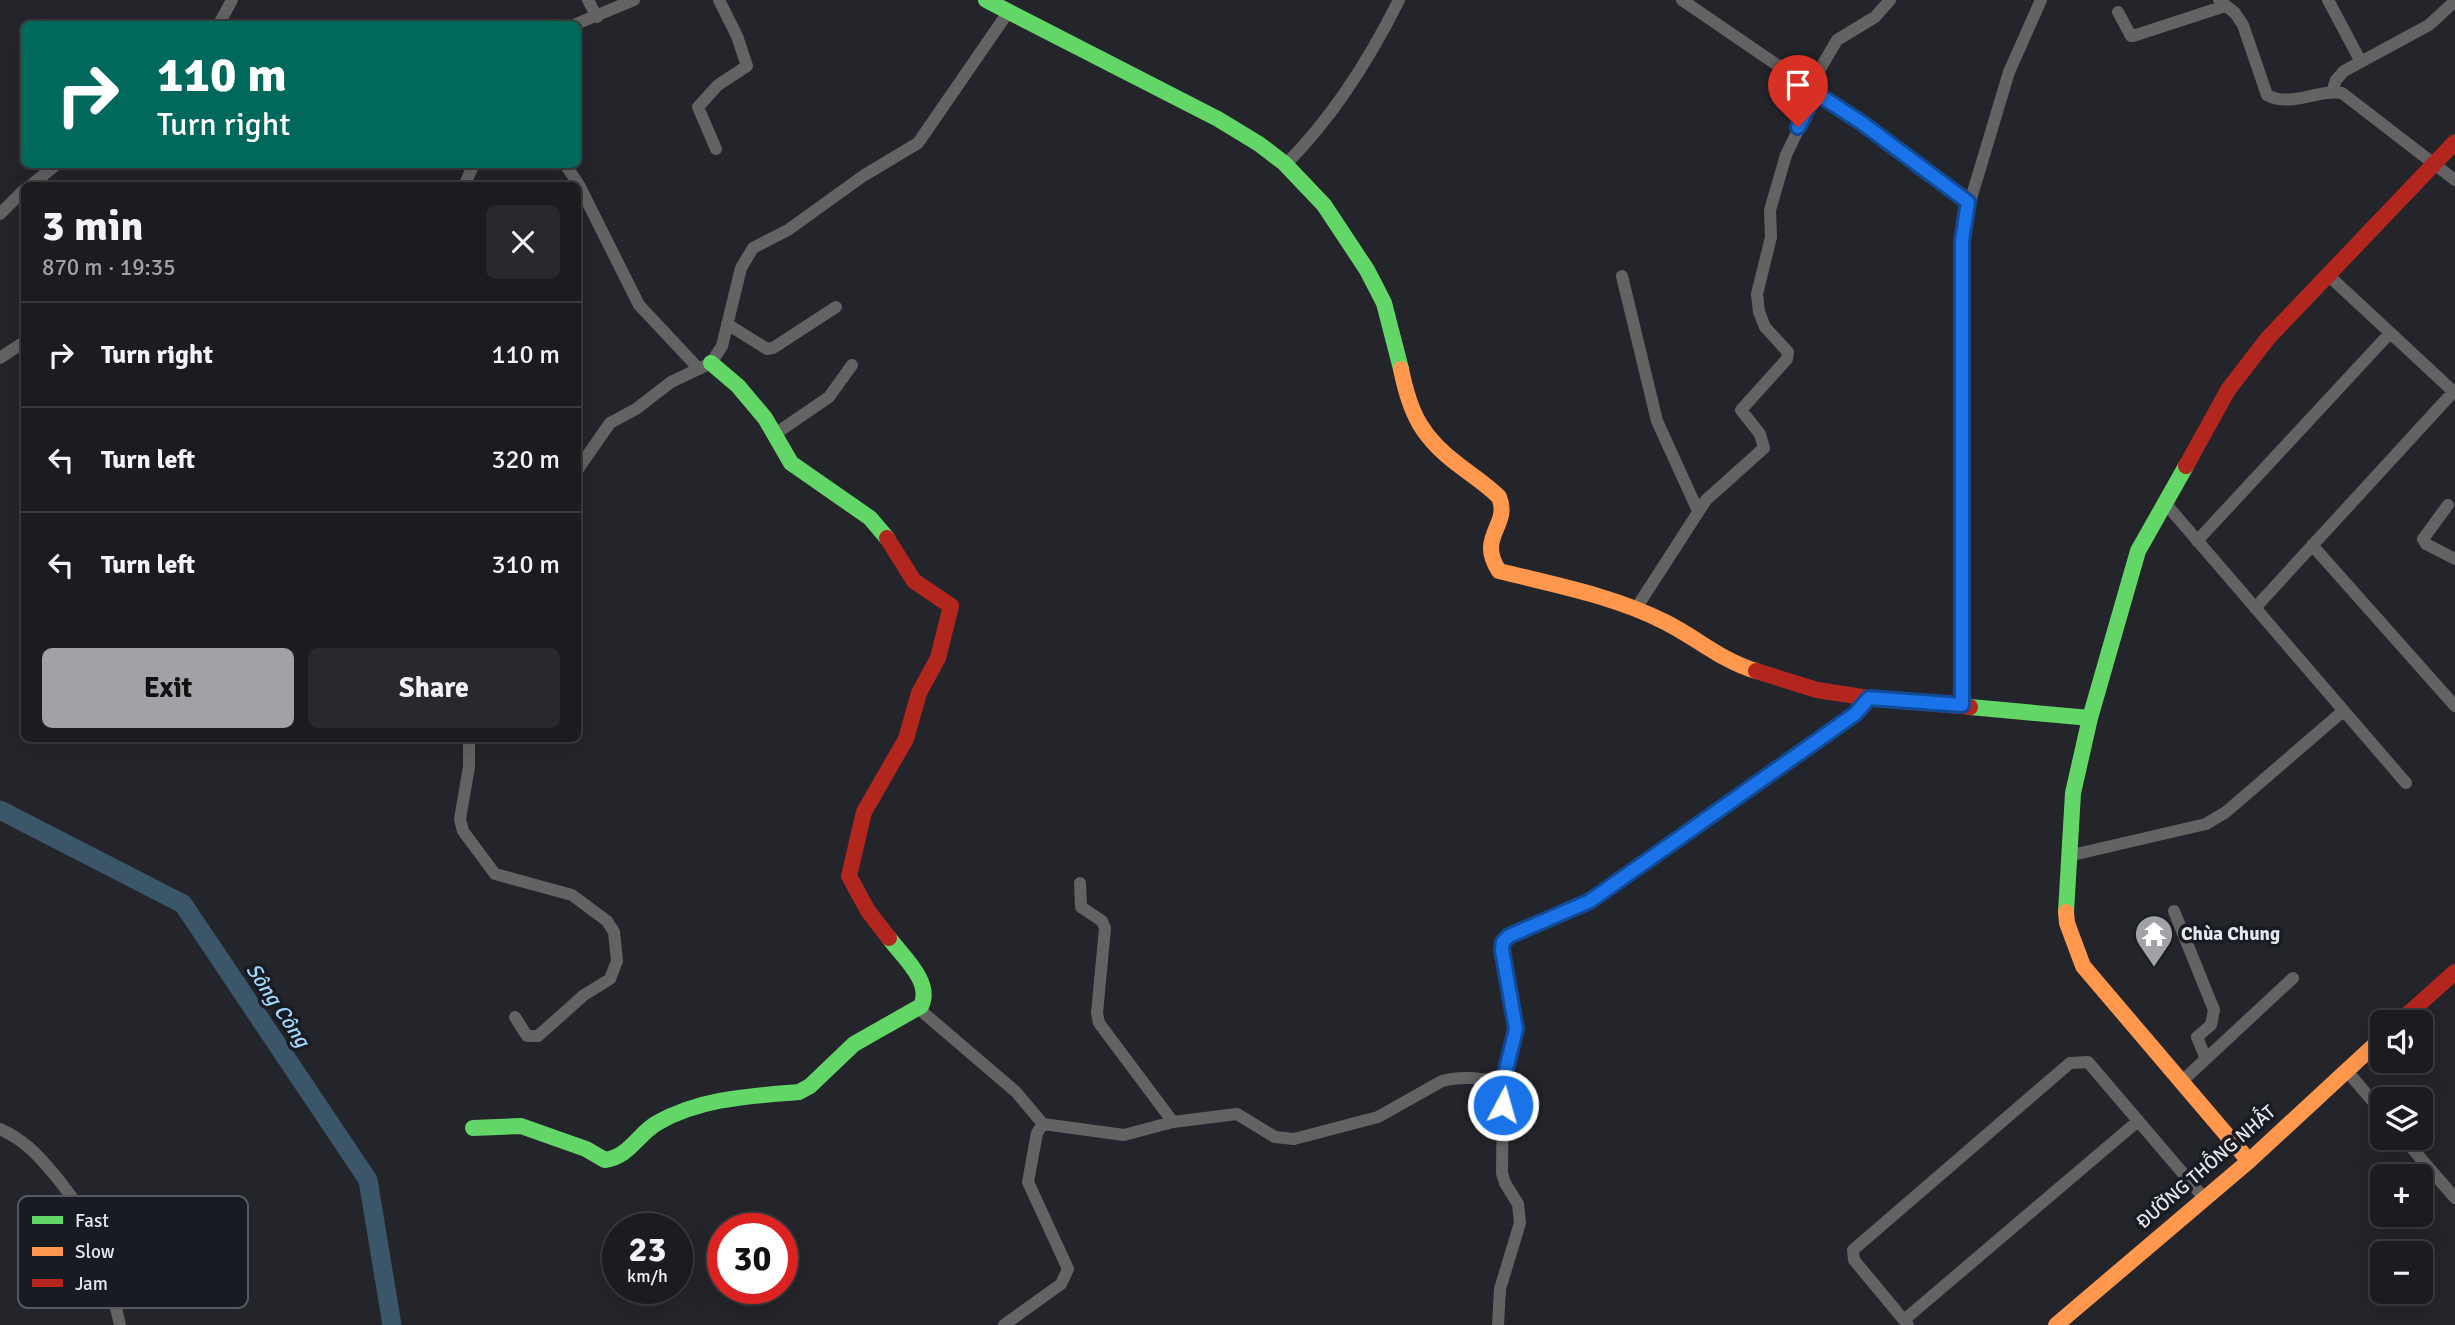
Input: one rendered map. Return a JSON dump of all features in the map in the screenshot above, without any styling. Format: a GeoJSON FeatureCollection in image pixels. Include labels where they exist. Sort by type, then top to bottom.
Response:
{"type":"FeatureCollection","features":[{"type":"Feature","properties":{"kind":"street"},"geometry":{"type":"LineString","coordinates":[[221,21],[232,0]]}},
{"type":"Feature","properties":{"kind":"street"},"geometry":{"type":"LineString","coordinates":[[588,0],[597,17]]}},
{"type":"Feature","properties":{"kind":"street"},"geometry":{"type":"LineString","coordinates":[[581,22],[634,0]]}},
{"type":"Feature","properties":{"kind":"street"},"geometry":{"type":"LineString","coordinates":[[716,149],[698,107],[718,85],[747,65],[737,36],[719,0]]}},
{"type":"Feature","properties":{"kind":"street"},"geometry":{"type":"LineString","coordinates":[[986,0],[1241,132],[1286,164],[1329,213],[1385,302],[1412,410],[1420,427],[1429,440],[1499,497],[1502,512],[1489,543],[1492,563],[1499,571],[1582,591],[1635,610],[1665,622],[1732,664],[1817,690],[1869,698],[2090,719]]}},
{"type":"Feature","properties":{"kind":"street"},"geometry":{"type":"LineString","coordinates":[[1286,164],[1320,129],[1366,64],[1399,0]]}},
{"type":"Feature","properties":{"kind":"street"},"geometry":{"type":"LineString","coordinates":[[1682,0],[1862,123],[1968,202]]}},
{"type":"Feature","properties":{"kind":"street"},"geometry":{"type":"LineString","coordinates":[[1635,610],[1698,511],[1764,448],[1760,434],[1741,410],[1787,359],[1788,352],[1765,327],[1759,312],[1757,294],[1771,237],[1770,210],[1786,155],[1837,40],[1875,17],[1890,0]]}},
{"type":"Feature","properties":{"kind":"street"},"geometry":{"type":"LineString","coordinates":[[1962,705],[1962,241],[1968,202],[2014,58],[2041,0]]}},
{"type":"Feature","properties":{"kind":"street"},"geometry":{"type":"LineString","coordinates":[[2328,0],[2361,62]]}},
{"type":"Feature","properties":{"kind":"street"},"geometry":{"type":"LineString","coordinates":[[2332,92],[2339,75],[2429,25],[2455,1]]}},
{"type":"Feature","properties":{"kind":"street"},"geometry":{"type":"LineString","coordinates":[[2118,12],[2133,36],[2222,3],[2235,13],[2243,25],[2267,95],[2284,100],[2332,92],[2351,98],[2455,180]]}},
{"type":"Feature","properties":{"kind":"street"},"geometry":{"type":"LineString","coordinates":[[581,464],[610,422],[636,409],[671,382],[705,366],[722,346],[741,268],[753,248],[788,230],[863,176],[918,143],[1009,11]]}},
{"type":"Feature","properties":{"kind":"street"},"geometry":{"type":"LineString","coordinates":[[2243,1166],[2181,1082],[2083,966],[2067,923],[2066,900],[2075,781],[2131,566],[2228,390],[2245,366],[2328,275],[2427,158],[2455,142]]}},
{"type":"Feature","properties":{"kind":"street"},"geometry":{"type":"LineString","coordinates":[[35,182],[52,168]]}},
{"type":"Feature","properties":{"kind":"street"},"geometry":{"type":"LineString","coordinates":[[473,1128],[521,1126],[586,1149],[605,1160],[614,1159],[621,1156],[655,1124],[678,1115],[736,1096],[786,1095],[799,1092],[810,1086],[854,1044],[919,1009],[925,1001],[925,987],[868,911],[849,876],[864,812],[906,739],[919,693],[938,658],[951,606],[914,581],[883,532],[870,518],[791,463],[765,418],[738,386],[705,366],[633,296],[581,189]]}},
{"type":"Feature","properties":{"kind":"street"},"geometry":{"type":"LineString","coordinates":[[0,214],[21,193]]}},
{"type":"Feature","properties":{"kind":"street"},"geometry":{"type":"LineString","coordinates":[[2255,608],[2454,392],[2328,275]]}},
{"type":"Feature","properties":{"kind":"street"},"geometry":{"type":"LineString","coordinates":[[1622,276],[1657,421],[1698,511]]}},
{"type":"Feature","properties":{"kind":"street"},"geometry":{"type":"LineString","coordinates":[[727,324],[767,349],[773,348],[836,307]]}},
{"type":"Feature","properties":{"kind":"street"},"geometry":{"type":"LineString","coordinates":[[2197,541],[2390,333]]}},
{"type":"Feature","properties":{"kind":"street"},"geometry":{"type":"LineString","coordinates":[[0,358],[21,344]]}},
{"type":"Feature","properties":{"kind":"street"},"geometry":{"type":"LineString","coordinates":[[775,433],[829,397],[852,365]]}},
{"type":"Feature","properties":{"kind":"street"},"geometry":{"type":"LineString","coordinates":[[2165,503],[2342,712],[2406,783]]}},
{"type":"Feature","properties":{"kind":"street"},"geometry":{"type":"LineString","coordinates":[[2448,505],[2423,538],[2426,544],[2455,559]]}},
{"type":"Feature","properties":{"kind":"street"},"geometry":{"type":"LineString","coordinates":[[2312,545],[2455,706]]}},
{"type":"Feature","properties":{"kind":"street"},"geometry":{"type":"LineString","coordinates":[[1498,1325],[1500,1289],[1520,1223],[1518,1204],[1504,1183],[1502,1172],[1503,1082],[1516,1029],[1502,950],[1503,942],[1509,936],[1590,901],[1855,714],[1869,698]]}},
{"type":"Feature","properties":{"kind":"street"},"geometry":{"type":"LineString","coordinates":[[2068,856],[2206,824],[2226,812],[2342,712]]}},
{"type":"Feature","properties":{"kind":"street"},"geometry":{"type":"LineString","coordinates":[[469,742],[469,767],[460,818],[463,831],[489,869],[495,874],[572,895],[607,921],[614,932],[617,961],[615,971],[604,985],[584,995],[538,1036],[527,1036],[515,1017]]}},
{"type":"Feature","properties":{"kind":"street"},"geometry":{"type":"LineString","coordinates":[[1080,883],[1081,906],[1102,921],[1105,928],[1099,1023],[1173,1122]]}},
{"type":"Feature","properties":{"kind":"street"},"geometry":{"type":"LineString","coordinates":[[2174,911],[2214,1010],[2211,1025],[2197,1037],[2206,1059]]}},
{"type":"Feature","properties":{"kind":"street"},"geometry":{"type":"LineString","coordinates":[[2412,1010],[2455,972]]}},
{"type":"Feature","properties":{"kind":"street"},"geometry":{"type":"LineString","coordinates":[[2181,1082],[2293,978]]}},
{"type":"Feature","properties":{"kind":"street"},"geometry":{"type":"LineString","coordinates":[[919,1009],[1016,1092],[1043,1124],[1124,1135],[1173,1122],[1237,1114],[1275,1137],[1294,1139],[1378,1117],[1453,1077],[1465,1076],[1503,1082]]}},
{"type":"Feature","properties":{"kind":"street","name":"ĐƯỜNG THỐNG NHẤT"},"geometry":{"type":"LineString","coordinates":[[2056,1325],[2243,1166],[2370,1049]]}},
{"type":"Feature","properties":{"kind":"street"},"geometry":{"type":"LineString","coordinates":[[2138,1121],[1906,1323],[1854,1260],[1853,1250],[2070,1063],[2088,1062],[2204,1198]]}},
{"type":"Feature","properties":{"kind":"street"},"geometry":{"type":"LineString","coordinates":[[2346,1070],[2370,1098]]}},
{"type":"Feature","properties":{"kind":"street"},"geometry":{"type":"LineString","coordinates":[[1004,1325],[1061,1284],[1068,1269],[1028,1182],[1037,1133],[1043,1124]]}},
{"type":"Feature","properties":{"kind":"street"},"geometry":{"type":"LineString","coordinates":[[0,1129],[29,1144],[70,1196]]}},
{"type":"Feature","properties":{"kind":"street"},"geometry":{"type":"LineString","coordinates":[[2413,1150],[2455,1198]]}},
{"type":"Feature","properties":{"kind":"waterway","name":"Sông Công"},"geometry":{"type":"LineString","coordinates":[[0,810],[183,904],[368,1180],[392,1325]]}},
{"type":"Feature","properties":{"kind":"traffic: fast"},"geometry":{"type":"LineString","coordinates":[[986,0],[1218,119],[1284,163],[1324,205],[1367,270],[1384,303],[1401,369]]}},
{"type":"Feature","properties":{"kind":"traffic: fast"},"geometry":{"type":"LineString","coordinates":[[711,363],[738,386],[765,418],[791,463],[870,518],[887,538]]}},
{"type":"Feature","properties":{"kind":"traffic: fast"},"geometry":{"type":"LineString","coordinates":[[2066,912],[2073,793],[2090,718],[2138,551],[2186,466]]}},
{"type":"Feature","properties":{"kind":"traffic: fast"},"geometry":{"type":"LineString","coordinates":[[1970,707],[2090,718]]}},
{"type":"Feature","properties":{"kind":"traffic: fast"},"geometry":{"type":"LineString","coordinates":[[473,1128],[521,1126],[586,1149],[605,1160],[627,1150],[657,1123],[691,1108],[726,1100],[799,1092],[810,1086],[854,1044],[921,1006],[924,997],[920,979],[889,938]]}},
{"type":"Feature","properties":{"kind":"traffic: slow"},"geometry":{"type":"LineString","coordinates":[[1401,369],[1414,412],[1427,435],[1447,456],[1499,497],[1501,516],[1491,549],[1499,571],[1584,592],[1646,613],[1732,661],[1756,671]]}},
{"type":"Feature","properties":{"kind":"traffic: slow"},"geometry":{"type":"LineString","coordinates":[[2066,912],[2067,923],[2083,966],[2249,1161]]}},
{"type":"Feature","properties":{"kind":"traffic: slow"},"geometry":{"type":"LineString","coordinates":[[2056,1325],[2249,1161],[2370,1049]]}},
{"type":"Feature","properties":{"kind":"traffic: jam"},"geometry":{"type":"LineString","coordinates":[[2186,466],[2228,390],[2268,338],[2455,142]]}},
{"type":"Feature","properties":{"kind":"traffic: jam"},"geometry":{"type":"LineString","coordinates":[[887,538],[914,581],[951,606],[938,658],[919,693],[906,739],[864,812],[849,876],[868,911],[889,938]]}},
{"type":"Feature","properties":{"kind":"traffic: jam"},"geometry":{"type":"LineString","coordinates":[[1756,671],[1817,690],[1869,698],[1970,707]]}},
{"type":"Feature","properties":{"kind":"traffic: jam"},"geometry":{"type":"LineString","coordinates":[[2412,1010],[2455,972]]}},
{"type":"Feature","properties":{"kind":"place","name":"Chùa Chung"},"geometry":{"type":"Point","coordinates":[2154,968]}},
{"type":"Feature","properties":{"kind":"route"},"geometry":{"type":"LineString","coordinates":[[1503,1105],[1503,1082],[1516,1029],[1502,950],[1503,942],[1509,936],[1590,901],[1855,714],[1869,698],[1962,705],[1962,241],[1968,202],[1862,123],[1816,93],[1798,127]]}}]}
